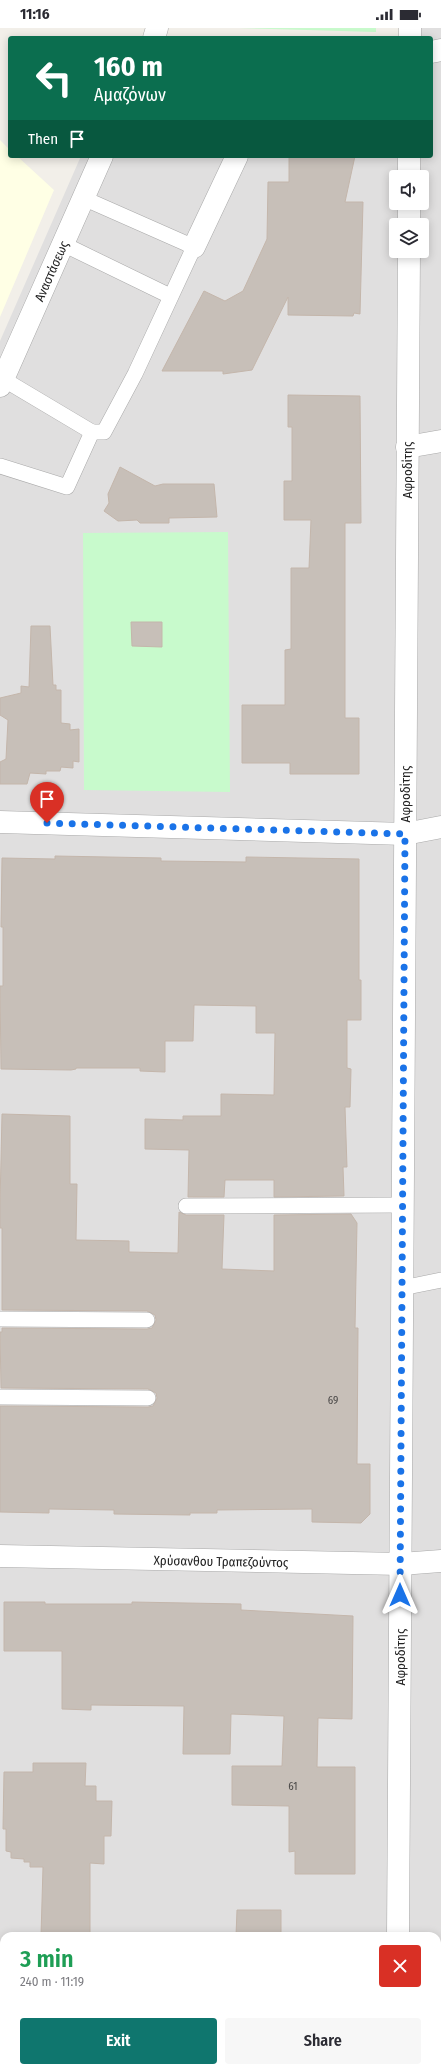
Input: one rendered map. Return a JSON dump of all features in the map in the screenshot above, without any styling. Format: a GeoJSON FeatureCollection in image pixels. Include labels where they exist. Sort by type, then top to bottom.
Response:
{"type":"FeatureCollection","features":[{"type":"Feature","properties":{"kind":"street","name":"Αναστάσεως"},"geometry":{"type":"LineString","coordinates":[[2,382],[101,158]]}},
{"type":"Feature","properties":{"kind":"street"},"geometry":{"type":"LineString","coordinates":[[194,247],[236,158]]}},
{"type":"Feature","properties":{"kind":"street"},"geometry":{"type":"LineString","coordinates":[[409,158],[409,170]]}},
{"type":"Feature","properties":{"kind":"street","name":"Αφροδίτης"},"geometry":{"type":"LineString","coordinates":[[398,1932],[409,258]]}},
{"type":"Feature","properties":{"kind":"street"},"geometry":{"type":"LineString","coordinates":[[408,447],[441,441]]}},
{"type":"Feature","properties":{"kind":"street"},"geometry":{"type":"LineString","coordinates":[[0,822],[405,834],[441,827]]}},
{"type":"Feature","properties":{"kind":"street","name":"Χρύσανθου Τραπεζούντος"},"geometry":{"type":"LineString","coordinates":[[0,1556],[401,1564],[441,1561]]}},
{"type":"Feature","properties":{"kind":"lane"},"geometry":{"type":"LineString","coordinates":[[2,382],[92,432],[104,432],[135,374],[194,247],[83,198]]}},
{"type":"Feature","properties":{"kind":"lane"},"geometry":{"type":"LineString","coordinates":[[63,244],[170,296]]}},
{"type":"Feature","properties":{"kind":"lane"},"geometry":{"type":"LineString","coordinates":[[0,466],[67,487],[92,432]]}},
{"type":"Feature","properties":{"kind":"lane"},"geometry":{"type":"LineString","coordinates":[[186,1206],[403,1206]]}},
{"type":"Feature","properties":{"kind":"lane"},"geometry":{"type":"LineString","coordinates":[[402,1288],[441,1280]]}},
{"type":"Feature","properties":{"kind":"lane"},"geometry":{"type":"LineString","coordinates":[[0,1319],[147,1320]]}},
{"type":"Feature","properties":{"kind":"lane"},"geometry":{"type":"LineString","coordinates":[[0,1397],[148,1398]]}},
{"type":"Feature","properties":{"kind":"shaded area"},"geometry":{"type":"Polygon","coordinates":[[[415,28],[441,28],[441,1932],[0,1932],[0,341],[80,158],[433,158],[433,36],[414,36],[415,28]]]}},
{"type":"Feature","properties":{"kind":"shaded area"},"geometry":{"type":"Polygon","coordinates":[[[0,140],[8,148],[8,158],[19,158],[54,190],[0,317],[0,140]]]}},
{"type":"Feature","properties":{"kind":"green space"},"geometry":{"type":"Polygon","coordinates":[[[239,28],[376,28],[376,32],[239,28]]]}},
{"type":"Feature","properties":{"kind":"green space"},"geometry":{"type":"Polygon","coordinates":[[[228,532],[230,792],[84,790],[83,533],[228,532]]]}},
{"type":"Feature","properties":{"kind":"building"},"geometry":{"type":"Polygon","coordinates":[[[289,158],[355,158],[345,202],[363,202],[360,314],[354,313],[353,316],[288,315],[288,297],[252,370],[223,374],[223,371],[162,371],[204,291],[225,301],[243,291],[267,239],[268,182],[289,182],[289,158]]]}},
{"type":"Feature","properties":{"kind":"building"},"geometry":{"type":"Polygon","coordinates":[[[288,395],[360,396],[361,523],[345,523],[345,718],[359,718],[359,774],[290,774],[290,763],[242,763],[242,705],[285,705],[285,650],[291,649],[291,568],[309,568],[311,520],[284,520],[284,481],[292,481],[292,427],[288,427],[288,395]]]}},
{"type":"Feature","properties":{"kind":"building"},"geometry":{"type":"Polygon","coordinates":[[[120,467],[155,486],[163,484],[214,484],[217,517],[169,518],[169,523],[140,523],[137,520],[118,521],[104,511],[109,503],[108,494],[120,467]]]}},
{"type":"Feature","properties":{"kind":"building"},"geometry":{"type":"Polygon","coordinates":[[[131,622],[162,622],[162,647],[132,646],[131,622]]]}},
{"type":"Feature","properties":{"kind":"building"},"geometry":{"type":"Polygon","coordinates":[[[31,626],[50,626],[53,685],[56,685],[56,690],[61,690],[61,723],[70,724],[70,730],[79,729],[79,762],[73,761],[73,768],[61,767],[60,771],[46,771],[46,774],[30,773],[27,784],[0,784],[0,762],[6,759],[8,720],[0,715],[0,698],[21,693],[21,686],[29,687],[31,626]]]}},
{"type":"Feature","properties":{"kind":"building"},"geometry":{"type":"Polygon","coordinates":[[[55,856],[161,858],[161,861],[246,862],[246,857],[359,859],[359,980],[361,980],[361,1020],[347,1020],[347,1068],[351,1069],[350,1107],[345,1107],[347,1167],[343,1167],[344,1196],[274,1197],[274,1180],[225,1180],[224,1197],[188,1197],[189,1150],[145,1149],[145,1119],[183,1120],[183,1116],[221,1116],[221,1094],[274,1095],[275,1033],[256,1033],[256,1006],[194,1005],[193,1041],[165,1041],[165,1072],[140,1071],[140,1068],[76,1068],[71,1070],[1,1069],[0,986],[3,986],[3,927],[1,927],[2,858],[55,859],[55,856]]]}},
{"type":"Feature","properties":{"kind":"building"},"geometry":{"type":"Polygon","coordinates":[[[2,1114],[70,1116],[70,1184],[77,1184],[76,1240],[129,1241],[129,1252],[178,1253],[179,1212],[186,1215],[224,1215],[222,1269],[274,1271],[274,1215],[351,1214],[357,1223],[355,1328],[358,1328],[357,1464],[370,1464],[370,1514],[361,1523],[312,1522],[312,1509],[217,1510],[217,1513],[190,1513],[190,1515],[114,1514],[114,1510],[49,1509],[49,1513],[0,1512],[0,1406],[148,1407],[153,1406],[157,1398],[156,1393],[148,1389],[1,1388],[0,1332],[2,1332],[2,1328],[147,1329],[152,1328],[156,1320],[155,1315],[147,1311],[2,1310],[2,1228],[0,1228],[0,1204],[2,1114]]]}},
{"type":"Feature","properties":{"kind":"building"},"geometry":{"type":"Polygon","coordinates":[[[4,1602],[45,1602],[45,1604],[132,1604],[132,1602],[241,1604],[241,1610],[353,1616],[352,1719],[318,1718],[317,1767],[355,1767],[355,1874],[295,1874],[295,1851],[289,1852],[289,1806],[232,1805],[232,1766],[282,1766],[284,1716],[231,1714],[230,1754],[183,1754],[184,1706],[91,1705],[91,1710],[62,1709],[62,1651],[4,1651],[4,1602]]]}},
{"type":"Feature","properties":{"kind":"building"},"geometry":{"type":"Polygon","coordinates":[[[33,1763],[86,1763],[85,1786],[96,1786],[96,1801],[112,1801],[111,1836],[104,1836],[104,1864],[90,1863],[90,1932],[41,1932],[43,1867],[30,1867],[30,1862],[24,1862],[24,1859],[11,1858],[11,1852],[6,1851],[6,1829],[3,1829],[4,1772],[33,1772],[33,1763]]]}},
{"type":"Feature","properties":{"kind":"building"},"geometry":{"type":"Polygon","coordinates":[[[237,1910],[281,1910],[281,1932],[236,1932],[237,1910]]]}},
{"type":"Feature","properties":{"kind":"route"},"geometry":{"type":"LineString","coordinates":[[47,823],[405,834],[400,1595]]}}]}
